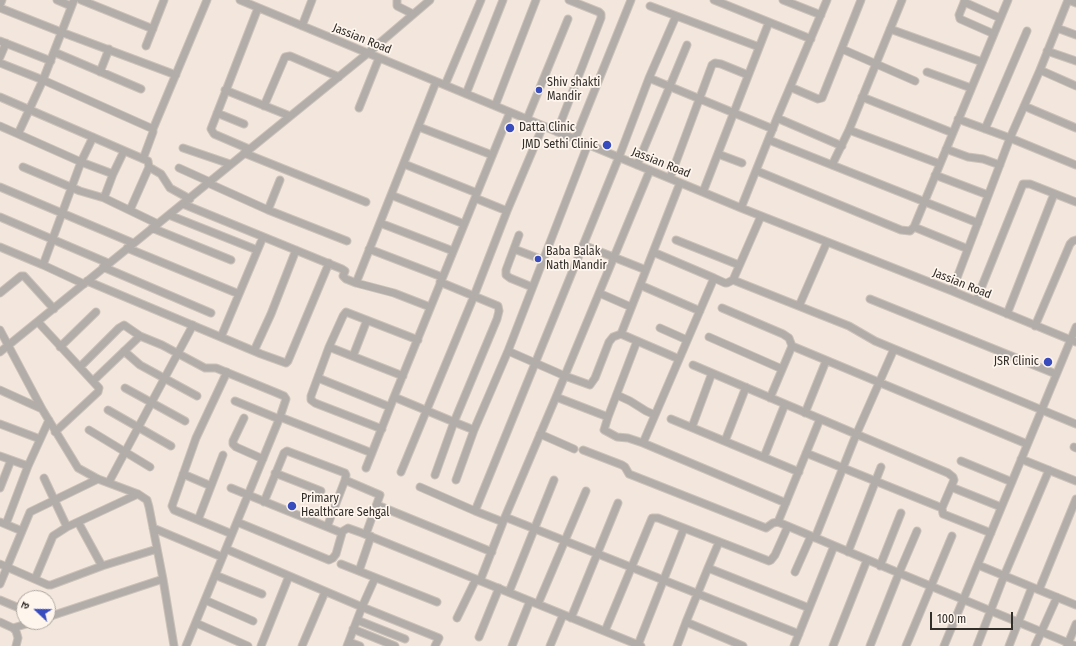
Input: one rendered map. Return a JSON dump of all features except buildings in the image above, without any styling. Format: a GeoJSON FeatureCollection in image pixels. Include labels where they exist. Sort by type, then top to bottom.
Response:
{"type":"FeatureCollection","features":[{"type":"Feature","properties":{"kind":"street"},"geometry":{"type":"LineString","coordinates":[[0,4],[2,0]]}},
{"type":"Feature","properties":{"kind":"street"},"geometry":{"type":"LineString","coordinates":[[18,134],[51,61],[73,3],[57,0]]}},
{"type":"Feature","properties":{"kind":"street"},"geometry":{"type":"LineString","coordinates":[[81,0],[153,29]]}},
{"type":"Feature","properties":{"kind":"street"},"geometry":{"type":"LineString","coordinates":[[146,46],[164,0]]}},
{"type":"Feature","properties":{"kind":"street"},"geometry":{"type":"LineString","coordinates":[[143,159],[153,129],[207,0]]}},
{"type":"Feature","properties":{"kind":"street","name":"Jassian Road"},"geometry":{"type":"LineString","coordinates":[[240,0],[741,208],[976,300],[1035,326],[1074,341]]}},
{"type":"Feature","properties":{"kind":"street"},"geometry":{"type":"LineString","coordinates":[[302,26],[312,0]]}},
{"type":"Feature","properties":{"kind":"street"},"geometry":{"type":"LineString","coordinates":[[397,0],[397,6],[413,14]]}},
{"type":"Feature","properties":{"kind":"street"},"geometry":{"type":"LineString","coordinates":[[0,352],[133,243],[190,199],[230,164],[339,77],[430,0]]}},
{"type":"Feature","properties":{"kind":"street"},"geometry":{"type":"LineString","coordinates":[[445,85],[481,0]]}},
{"type":"Feature","properties":{"kind":"street"},"geometry":{"type":"LineString","coordinates":[[466,94],[503,0]]}},
{"type":"Feature","properties":{"kind":"street"},"geometry":{"type":"LineString","coordinates":[[495,106],[536,0]]}},
{"type":"Feature","properties":{"kind":"street"},"geometry":{"type":"LineString","coordinates":[[557,132],[601,18],[601,14],[599,12],[568,0]]}},
{"type":"Feature","properties":{"kind":"street"},"geometry":{"type":"LineString","coordinates":[[575,139],[631,0]]}},
{"type":"Feature","properties":{"kind":"street"},"geometry":{"type":"LineString","coordinates":[[714,0],[811,39]]}},
{"type":"Feature","properties":{"kind":"street"},"geometry":{"type":"LineString","coordinates":[[783,0],[821,15]]}},
{"type":"Feature","properties":{"kind":"street"},"geometry":{"type":"LineString","coordinates":[[741,208],[827,0]]}},
{"type":"Feature","properties":{"kind":"street"},"geometry":{"type":"LineString","coordinates":[[790,87],[818,99],[822,98],[861,0]]}},
{"type":"Feature","properties":{"kind":"street"},"geometry":{"type":"LineString","coordinates":[[832,165],[849,130],[902,0]]}},
{"type":"Feature","properties":{"kind":"street"},"geometry":{"type":"LineString","coordinates":[[757,171],[900,230],[910,231],[914,227],[936,176],[958,119],[1008,0]]}},
{"type":"Feature","properties":{"kind":"street"},"geometry":{"type":"LineString","coordinates":[[952,291],[1010,138],[1069,0],[1076,3]]}},
{"type":"Feature","properties":{"kind":"street"},"geometry":{"type":"LineString","coordinates":[[994,34],[960,19],[959,15],[965,1],[1000,18]]}},
{"type":"Feature","properties":{"kind":"street"},"geometry":{"type":"LineString","coordinates":[[650,6],[759,48]]}},
{"type":"Feature","properties":{"kind":"street"},"geometry":{"type":"LineString","coordinates":[[0,8],[176,75]]}},
{"type":"Feature","properties":{"kind":"street"},"geometry":{"type":"LineString","coordinates":[[258,8],[225,90],[211,129],[212,132],[247,151],[366,202]]}},
{"type":"Feature","properties":{"kind":"street"},"geometry":{"type":"LineString","coordinates":[[475,511],[619,157],[649,78],[676,16]]}},
{"type":"Feature","properties":{"kind":"street"},"geometry":{"type":"LineString","coordinates":[[527,119],[568,19]]}},
{"type":"Feature","properties":{"kind":"street"},"geometry":{"type":"LineString","coordinates":[[703,192],[769,22]]}},
{"type":"Feature","properties":{"kind":"street"},"geometry":{"type":"LineString","coordinates":[[1057,28],[1076,36]]}},
{"type":"Feature","properties":{"kind":"street"},"geometry":{"type":"LineString","coordinates":[[890,30],[982,62]]}},
{"type":"Feature","properties":{"kind":"street"},"geometry":{"type":"LineString","coordinates":[[985,129],[1027,31]]}},
{"type":"Feature","properties":{"kind":"street"},"geometry":{"type":"LineString","coordinates":[[0,57],[3,42],[51,61]]}},
{"type":"Feature","properties":{"kind":"street"},"geometry":{"type":"LineString","coordinates":[[637,165],[687,45]]}},
{"type":"Feature","properties":{"kind":"street"},"geometry":{"type":"LineString","coordinates":[[100,72],[109,49]]}},
{"type":"Feature","properties":{"kind":"street"},"geometry":{"type":"LineString","coordinates":[[842,49],[876,63],[915,82]]}},
{"type":"Feature","properties":{"kind":"street"},"geometry":{"type":"LineString","coordinates":[[1048,51],[1076,61]]}},
{"type":"Feature","properties":{"kind":"street"},"geometry":{"type":"LineString","coordinates":[[54,52],[141,89]]}},
{"type":"Feature","properties":{"kind":"street"},"geometry":{"type":"LineString","coordinates":[[264,106],[285,56],[290,56],[339,77]]}},
{"type":"Feature","properties":{"kind":"street"},"geometry":{"type":"LineString","coordinates":[[359,108],[379,58]]}},
{"type":"Feature","properties":{"kind":"street"},"geometry":{"type":"LineString","coordinates":[[0,63],[43,80],[153,129]]}},
{"type":"Feature","properties":{"kind":"street"},"geometry":{"type":"LineString","coordinates":[[670,178],[713,63],[721,64],[748,75]]}},
{"type":"Feature","properties":{"kind":"street"},"geometry":{"type":"LineString","coordinates":[[1040,70],[1076,86]]}},
{"type":"Feature","properties":{"kind":"street"},"geometry":{"type":"LineString","coordinates":[[927,72],[971,88]]}},
{"type":"Feature","properties":{"kind":"street"},"geometry":{"type":"LineString","coordinates":[[649,78],[773,129]]}},
{"type":"Feature","properties":{"kind":"street"},"geometry":{"type":"LineString","coordinates":[[356,283],[436,82]]}},
{"type":"Feature","properties":{"kind":"street"},"geometry":{"type":"LineString","coordinates":[[225,90],[290,116]]}},
{"type":"Feature","properties":{"kind":"street"},"geometry":{"type":"LineString","coordinates":[[0,97],[148,161],[149,167],[130,210]]}},
{"type":"Feature","properties":{"kind":"street"},"geometry":{"type":"LineString","coordinates":[[862,97],[953,133]]}},
{"type":"Feature","properties":{"kind":"street"},"geometry":{"type":"LineString","coordinates":[[1024,106],[1076,128]]}},
{"type":"Feature","properties":{"kind":"street"},"geometry":{"type":"LineString","coordinates":[[366,468],[510,112]]}},
{"type":"Feature","properties":{"kind":"street"},"geometry":{"type":"LineString","coordinates":[[217,113],[244,124]]}},
{"type":"Feature","properties":{"kind":"street"},"geometry":{"type":"LineString","coordinates":[[777,118],[842,146]]}},
{"type":"Feature","properties":{"kind":"street"},"geometry":{"type":"LineString","coordinates":[[958,119],[1076,165]]}},
{"type":"Feature","properties":{"kind":"street"},"geometry":{"type":"LineString","coordinates":[[0,126],[113,174]]}},
{"type":"Feature","properties":{"kind":"street"},"geometry":{"type":"LineString","coordinates":[[401,472],[543,126]]}},
{"type":"Feature","properties":{"kind":"street"},"geometry":{"type":"LineString","coordinates":[[419,127],[492,155]]}},
{"type":"Feature","properties":{"kind":"street"},"geometry":{"type":"LineString","coordinates":[[849,130],[940,164]]}},
{"type":"Feature","properties":{"kind":"street"},"geometry":{"type":"LineString","coordinates":[[42,265],[51,239],[93,137]]}},
{"type":"Feature","properties":{"kind":"street"},"geometry":{"type":"LineString","coordinates":[[769,140],[978,223]]}},
{"type":"Feature","properties":{"kind":"street"},"geometry":{"type":"LineString","coordinates":[[456,480],[474,430],[508,351],[588,144]]}},
{"type":"Feature","properties":{"kind":"street"},"geometry":{"type":"LineString","coordinates":[[183,148],[230,164]]}},
{"type":"Feature","properties":{"kind":"street"},"geometry":{"type":"LineString","coordinates":[[946,149],[968,157],[983,159],[1000,165]]}},
{"type":"Feature","properties":{"kind":"street"},"geometry":{"type":"LineString","coordinates":[[104,198],[124,151]]}},
{"type":"Feature","properties":{"kind":"street"},"geometry":{"type":"LineString","coordinates":[[718,154],[742,163]]}},
{"type":"Feature","properties":{"kind":"street"},"geometry":{"type":"LineString","coordinates":[[404,164],[476,195],[507,211]]}},
{"type":"Feature","properties":{"kind":"street"},"geometry":{"type":"LineString","coordinates":[[23,167],[104,198],[130,210],[155,226],[231,260]]}},
{"type":"Feature","properties":{"kind":"street"},"geometry":{"type":"LineString","coordinates":[[149,167],[161,174],[170,188],[190,199]]}},
{"type":"Feature","properties":{"kind":"street"},"geometry":{"type":"LineString","coordinates":[[179,168],[268,210],[347,241]]}},
{"type":"Feature","properties":{"kind":"street"},"geometry":{"type":"LineString","coordinates":[[457,618],[492,552],[504,519],[650,170]]}},
{"type":"Feature","properties":{"kind":"street"},"geometry":{"type":"LineString","coordinates":[[936,176],[988,196]]}},
{"type":"Feature","properties":{"kind":"street"},"geometry":{"type":"LineString","coordinates":[[268,210],[280,180]]}},
{"type":"Feature","properties":{"kind":"street"},"geometry":{"type":"LineString","coordinates":[[621,334],[680,183]]}},
{"type":"Feature","properties":{"kind":"street"},"geometry":{"type":"LineString","coordinates":[[976,300],[1023,184],[1030,184],[1076,202]]}},
{"type":"Feature","properties":{"kind":"street"},"geometry":{"type":"LineString","coordinates":[[0,187],[133,243]]}},
{"type":"Feature","properties":{"kind":"street"},"geometry":{"type":"LineString","coordinates":[[1007,314],[1054,194]]}},
{"type":"Feature","properties":{"kind":"street"},"geometry":{"type":"LineString","coordinates":[[391,195],[464,224]]}},
{"type":"Feature","properties":{"kind":"street"},"geometry":{"type":"LineString","coordinates":[[183,204],[342,269],[345,271],[344,278],[356,283],[394,293],[430,307]]}},
{"type":"Feature","properties":{"kind":"street"},"geometry":{"type":"LineString","coordinates":[[169,215],[257,250]]}},
{"type":"Feature","properties":{"kind":"street"},"geometry":{"type":"LineString","coordinates":[[733,280],[761,216]]}},
{"type":"Feature","properties":{"kind":"street"},"geometry":{"type":"LineString","coordinates":[[0,217],[211,313]]}},
{"type":"Feature","properties":{"kind":"street"},"geometry":{"type":"LineString","coordinates":[[380,223],[453,251]]}},
{"type":"Feature","properties":{"kind":"street"},"geometry":{"type":"LineString","coordinates":[[914,227],[968,249]]}},
{"type":"Feature","properties":{"kind":"street"},"geometry":{"type":"LineString","coordinates":[[519,235],[506,270],[506,275],[532,287]]}},
{"type":"Feature","properties":{"kind":"street"},"geometry":{"type":"LineString","coordinates":[[221,337],[263,237]]}},
{"type":"Feature","properties":{"kind":"street"},"geometry":{"type":"LineString","coordinates":[[676,240],[739,265]]}},
{"type":"Feature","properties":{"kind":"street"},"geometry":{"type":"LineString","coordinates":[[1035,326],[1070,244],[1073,240],[1076,240]]}},
{"type":"Feature","properties":{"kind":"street"},"geometry":{"type":"LineString","coordinates":[[799,306],[827,242]]}},
{"type":"Feature","properties":{"kind":"street"},"geometry":{"type":"LineString","coordinates":[[583,245],[646,270]]}},
{"type":"Feature","properties":{"kind":"street"},"geometry":{"type":"LineString","coordinates":[[0,247],[193,325],[282,363],[287,362],[329,264]]}},
{"type":"Feature","properties":{"kind":"street"},"geometry":{"type":"LineString","coordinates":[[127,248],[239,294]]}},
{"type":"Feature","properties":{"kind":"street"},"geometry":{"type":"LineString","coordinates":[[369,249],[498,306],[499,311],[454,422],[435,475]]}},
{"type":"Feature","properties":{"kind":"street"},"geometry":{"type":"LineString","coordinates":[[514,249],[543,260]]}},
{"type":"Feature","properties":{"kind":"street"},"geometry":{"type":"LineString","coordinates":[[254,351],[271,314],[296,250]]}},
{"type":"Feature","properties":{"kind":"street"},"geometry":{"type":"LineString","coordinates":[[653,252],[725,283],[733,280],[799,306],[853,328],[869,338],[894,349],[1076,424]]}},
{"type":"Feature","properties":{"kind":"street"},"geometry":{"type":"LineString","coordinates":[[0,293],[21,276],[24,276],[54,309]]}},
{"type":"Feature","properties":{"kind":"street"},"geometry":{"type":"LineString","coordinates":[[643,443],[714,278]]}},
{"type":"Feature","properties":{"kind":"street"},"geometry":{"type":"LineString","coordinates":[[640,285],[700,310]]}},
{"type":"Feature","properties":{"kind":"street"},"geometry":{"type":"LineString","coordinates":[[599,293],[631,307]]}},
{"type":"Feature","properties":{"kind":"street"},"geometry":{"type":"LineString","coordinates":[[870,299],[1056,374]]}},
{"type":"Feature","properties":{"kind":"street"},"geometry":{"type":"LineString","coordinates":[[722,308],[784,334],[789,338],[792,346],[770,398]]}},
{"type":"Feature","properties":{"kind":"street"},"geometry":{"type":"LineString","coordinates":[[60,347],[96,312]]}},
{"type":"Feature","properties":{"kind":"street"},"geometry":{"type":"LineString","coordinates":[[382,429],[311,400],[311,396],[329,347],[344,314],[348,312],[418,340]]}},
{"type":"Feature","properties":{"kind":"street"},"geometry":{"type":"LineString","coordinates":[[353,356],[367,320]]}},
{"type":"Feature","properties":{"kind":"street"},"geometry":{"type":"LineString","coordinates":[[38,322],[99,388],[98,392],[55,432]]}},
{"type":"Feature","properties":{"kind":"street"},"geometry":{"type":"LineString","coordinates":[[80,367],[123,325],[127,326],[140,336],[162,345],[205,368],[208,369],[214,367],[284,396],[286,399],[280,418],[186,646]]}},
{"type":"Feature","properties":{"kind":"street"},"geometry":{"type":"LineString","coordinates":[[109,482],[193,325]]}},
{"type":"Feature","properties":{"kind":"street"},"geometry":{"type":"LineString","coordinates":[[944,646],[1056,374],[1074,341],[1076,327]]}},
{"type":"Feature","properties":{"kind":"street"},"geometry":{"type":"LineString","coordinates":[[660,328],[687,340]]}},
{"type":"Feature","properties":{"kind":"street"},"geometry":{"type":"LineString","coordinates":[[0,330],[42,409],[78,468],[98,478],[138,494],[148,503],[174,646]]}},
{"type":"Feature","properties":{"kind":"street"},"geometry":{"type":"LineString","coordinates":[[508,351],[565,376],[588,384],[592,384],[609,342],[613,337],[621,334],[679,359]]}},
{"type":"Feature","properties":{"kind":"street"},"geometry":{"type":"LineString","coordinates":[[93,381],[140,336]]}},
{"type":"Feature","properties":{"kind":"street"},"geometry":{"type":"LineString","coordinates":[[709,337],[782,369]]}},
{"type":"Feature","properties":{"kind":"street"},"geometry":{"type":"LineString","coordinates":[[637,341],[604,428],[605,432],[643,443],[786,503]]}},
{"type":"Feature","properties":{"kind":"street"},"geometry":{"type":"LineString","coordinates":[[792,346],[1028,444]]}},
{"type":"Feature","properties":{"kind":"street"},"geometry":{"type":"LineString","coordinates":[[329,347],[403,376]]}},
{"type":"Feature","properties":{"kind":"street"},"geometry":{"type":"LineString","coordinates":[[795,572],[813,537],[894,349]]}},
{"type":"Feature","properties":{"kind":"street"},"geometry":{"type":"LineString","coordinates":[[124,351],[140,365],[196,396]]}},
{"type":"Feature","properties":{"kind":"street"},"geometry":{"type":"LineString","coordinates":[[805,413],[826,361]]}},
{"type":"Feature","properties":{"kind":"street"},"geometry":{"type":"LineString","coordinates":[[693,365],[948,473],[953,477],[951,487],[942,508],[944,514],[991,533]]}},
{"type":"Feature","properties":{"kind":"street"},"geometry":{"type":"LineString","coordinates":[[227,372],[196,438],[172,506],[174,510],[232,534]]}},
{"type":"Feature","properties":{"kind":"street"},"geometry":{"type":"LineString","coordinates":[[692,427],[712,373]]}},
{"type":"Feature","properties":{"kind":"street"},"geometry":{"type":"LineString","coordinates":[[318,378],[390,407]]}},
{"type":"Feature","properties":{"kind":"street"},"geometry":{"type":"LineString","coordinates":[[725,441],[746,387]]}},
{"type":"Feature","properties":{"kind":"street"},"geometry":{"type":"LineString","coordinates":[[125,388],[151,404],[185,421]]}},
{"type":"Feature","properties":{"kind":"street"},"geometry":{"type":"LineString","coordinates":[[1,393],[42,409]]}},
{"type":"Feature","properties":{"kind":"street"},"geometry":{"type":"LineString","coordinates":[[616,395],[656,415]]}},
{"type":"Feature","properties":{"kind":"street"},"geometry":{"type":"LineString","coordinates":[[394,397],[474,430]]}},
{"type":"Feature","properties":{"kind":"street"},"geometry":{"type":"LineString","coordinates":[[556,397],[608,417]]}},
{"type":"Feature","properties":{"kind":"street"},"geometry":{"type":"LineString","coordinates":[[235,401],[372,453]]}},
{"type":"Feature","properties":{"kind":"street"},"geometry":{"type":"LineString","coordinates":[[764,457],[785,404]]}},
{"type":"Feature","properties":{"kind":"street"},"geometry":{"type":"LineString","coordinates":[[108,410],[171,446]]}},
{"type":"Feature","properties":{"kind":"street"},"geometry":{"type":"LineString","coordinates":[[244,418],[233,441],[234,444],[236,447],[263,459]]}},
{"type":"Feature","properties":{"kind":"street"},"geometry":{"type":"LineString","coordinates":[[671,419],[799,472]]}},
{"type":"Feature","properties":{"kind":"street"},"geometry":{"type":"LineString","coordinates":[[778,522],[820,419]]}},
{"type":"Feature","properties":{"kind":"street"},"geometry":{"type":"LineString","coordinates":[[22,531],[3,523],[49,420]]}},
{"type":"Feature","properties":{"kind":"street"},"geometry":{"type":"LineString","coordinates":[[0,424],[40,439]]}},
{"type":"Feature","properties":{"kind":"street"},"geometry":{"type":"LineString","coordinates":[[88,430],[150,467]]}},
{"type":"Feature","properties":{"kind":"street"},"geometry":{"type":"LineString","coordinates":[[540,434],[574,449]]}},
{"type":"Feature","properties":{"kind":"street"},"geometry":{"type":"LineString","coordinates":[[583,450],[622,465],[629,474],[766,528],[773,523],[778,522],[880,566],[1041,631],[1067,644],[1076,646]]}},
{"type":"Feature","properties":{"kind":"street"},"geometry":{"type":"LineString","coordinates":[[264,502],[284,453],[287,451],[344,473],[346,475],[345,480],[327,527]]}},
{"type":"Feature","properties":{"kind":"street"},"geometry":{"type":"LineString","coordinates":[[806,453],[942,508]]}},
{"type":"Feature","properties":{"kind":"street"},"geometry":{"type":"LineString","coordinates":[[0,456],[28,466]]}},
{"type":"Feature","properties":{"kind":"street"},"geometry":{"type":"LineString","coordinates":[[198,520],[223,456]]}},
{"type":"Feature","properties":{"kind":"street"},"geometry":{"type":"LineString","coordinates":[[1021,459],[1076,481]]}},
{"type":"Feature","properties":{"kind":"street"},"geometry":{"type":"LineString","coordinates":[[0,488],[11,460]]}},
{"type":"Feature","properties":{"kind":"street"},"geometry":{"type":"LineString","coordinates":[[961,461],[1012,482]]}},
{"type":"Feature","properties":{"kind":"street"},"geometry":{"type":"LineString","coordinates":[[848,552],[881,467]]}},
{"type":"Feature","properties":{"kind":"street"},"geometry":{"type":"LineString","coordinates":[[977,646],[1004,576],[1049,470]]}},
{"type":"Feature","properties":{"kind":"street"},"geometry":{"type":"LineString","coordinates":[[275,473],[321,491]]}},
{"type":"Feature","properties":{"kind":"street"},"geometry":{"type":"LineString","coordinates":[[183,474],[211,486]]}},
{"type":"Feature","properties":{"kind":"street"},"geometry":{"type":"LineString","coordinates":[[44,478],[67,527]]}},
{"type":"Feature","properties":{"kind":"street"},"geometry":{"type":"LineString","coordinates":[[0,584],[3,566],[22,531],[30,512],[98,478]]}},
{"type":"Feature","properties":{"kind":"street"},"geometry":{"type":"LineString","coordinates":[[345,480],[379,493],[380,496],[359,571]]}},
{"type":"Feature","properties":{"kind":"street"},"geometry":{"type":"LineString","coordinates":[[509,592],[554,480]]}},
{"type":"Feature","properties":{"kind":"street"},"geometry":{"type":"LineString","coordinates":[[420,487],[475,511],[535,529],[799,634]]}},
{"type":"Feature","properties":{"kind":"street"},"geometry":{"type":"LineString","coordinates":[[951,487],[1001,507]]}},
{"type":"Feature","properties":{"kind":"street"},"geometry":{"type":"LineString","coordinates":[[231,488],[342,533]]}},
{"type":"Feature","properties":{"kind":"street"},"geometry":{"type":"LineString","coordinates":[[538,604],[586,491]]}},
{"type":"Feature","properties":{"kind":"street"},"geometry":{"type":"LineString","coordinates":[[35,579],[51,538],[55,534],[138,494]]}},
{"type":"Feature","properties":{"kind":"street"},"geometry":{"type":"LineString","coordinates":[[1039,590],[1076,499]]}},
{"type":"Feature","properties":{"kind":"street"},"geometry":{"type":"LineString","coordinates":[[571,618],[618,503]]}},
{"type":"Feature","properties":{"kind":"street"},"geometry":{"type":"LineString","coordinates":[[377,506],[492,552]]}},
{"type":"Feature","properties":{"kind":"street"},"geometry":{"type":"LineString","coordinates":[[880,566],[901,513]]}},
{"type":"Feature","properties":{"kind":"street"},"geometry":{"type":"LineString","coordinates":[[605,631],[652,518],[658,518],[768,561],[776,555],[788,526]]}},
{"type":"Feature","properties":{"kind":"street"},"geometry":{"type":"LineString","coordinates":[[78,522],[102,566]]}},
{"type":"Feature","properties":{"kind":"street"},"geometry":{"type":"LineString","coordinates":[[237,522],[329,560],[334,558],[342,533],[348,528],[369,535],[640,646],[663,580],[684,528]]}},
{"type":"Feature","properties":{"kind":"street"},"geometry":{"type":"LineString","coordinates":[[153,528],[222,557]]}},
{"type":"Feature","properties":{"kind":"street"},"geometry":{"type":"LineString","coordinates":[[870,646],[917,531]]}},
{"type":"Feature","properties":{"kind":"street"},"geometry":{"type":"LineString","coordinates":[[906,646],[952,536]]}},
{"type":"Feature","properties":{"kind":"street"},"geometry":{"type":"LineString","coordinates":[[677,646],[719,542]]}},
{"type":"Feature","properties":{"kind":"street"},"geometry":{"type":"LineString","coordinates":[[794,646],[834,546]]}},
{"type":"Feature","properties":{"kind":"street"},"geometry":{"type":"LineString","coordinates":[[3,566],[51,585],[102,566],[157,549]]}},
{"type":"Feature","properties":{"kind":"street"},"geometry":{"type":"LineString","coordinates":[[226,549],[325,592],[439,638],[435,646]]}},
{"type":"Feature","properties":{"kind":"street"},"geometry":{"type":"LineString","coordinates":[[833,646],[867,560]]}},
{"type":"Feature","properties":{"kind":"street"},"geometry":{"type":"LineString","coordinates":[[341,564],[437,602]]}},
{"type":"Feature","properties":{"kind":"street"},"geometry":{"type":"LineString","coordinates":[[978,565],[1076,605]]}},
{"type":"Feature","properties":{"kind":"street"},"geometry":{"type":"LineString","coordinates":[[708,568],[809,608]]}},
{"type":"Feature","properties":{"kind":"street"},"geometry":{"type":"LineString","coordinates":[[215,575],[262,594]]}},
{"type":"Feature","properties":{"kind":"street"},"geometry":{"type":"LineString","coordinates":[[261,646],[289,576]]}},
{"type":"Feature","properties":{"kind":"street"},"geometry":{"type":"LineString","coordinates":[[360,646],[348,644],[375,578]]}},
{"type":"Feature","properties":{"kind":"street"},"geometry":{"type":"LineString","coordinates":[[56,614],[163,579]]}},
{"type":"Feature","properties":{"kind":"street"},"geometry":{"type":"LineString","coordinates":[[1009,646],[1032,587]]}},
{"type":"Feature","properties":{"kind":"street"},"geometry":{"type":"LineString","coordinates":[[479,637],[499,588]]}},
{"type":"Feature","properties":{"kind":"street"},"geometry":{"type":"LineString","coordinates":[[302,646],[325,592]]}},
{"type":"Feature","properties":{"kind":"street"},"geometry":{"type":"LineString","coordinates":[[1035,646],[1057,597]]}},
{"type":"Feature","properties":{"kind":"street"},"geometry":{"type":"LineString","coordinates":[[0,600],[16,607]]}},
{"type":"Feature","properties":{"kind":"street"},"geometry":{"type":"LineString","coordinates":[[205,600],[253,621]]}},
{"type":"Feature","properties":{"kind":"street"},"geometry":{"type":"LineString","coordinates":[[512,646],[530,601]]}},
{"type":"Feature","properties":{"kind":"street"},"geometry":{"type":"LineString","coordinates":[[550,646],[563,614]]}},
{"type":"Feature","properties":{"kind":"street"},"geometry":{"type":"LineString","coordinates":[[357,620],[405,639]]}},
{"type":"Feature","properties":{"kind":"street"},"geometry":{"type":"LineString","coordinates":[[0,622],[13,628],[16,632],[18,638],[16,646]]}},
{"type":"Feature","properties":{"kind":"street"},"geometry":{"type":"LineString","coordinates":[[686,622],[743,646]]}},
{"type":"Feature","properties":{"kind":"street"},"geometry":{"type":"LineString","coordinates":[[196,623],[248,646]]}},
{"type":"Feature","properties":{"kind":"street"},"geometry":{"type":"LineString","coordinates":[[1067,644],[1076,624]]}},
{"type":"Feature","properties":{"kind":"street"},"geometry":{"type":"LineString","coordinates":[[354,629],[395,646]]}},
{"type":"Feature","properties":{"kind":"place","name":"Shiv shakti Mandir"},"geometry":{"type":"Point","coordinates":[539,90]}},
{"type":"Feature","properties":{"kind":"place","name":"Datta Clinic"},"geometry":{"type":"Point","coordinates":[510,128]}},
{"type":"Feature","properties":{"kind":"place","name":"JMD Sethi Clinic"},"geometry":{"type":"Point","coordinates":[607,145]}},
{"type":"Feature","properties":{"kind":"place","name":"Baba Balak Nath Mandir"},"geometry":{"type":"Point","coordinates":[538,259]}},
{"type":"Feature","properties":{"kind":"place","name":"JSR Clinic"},"geometry":{"type":"Point","coordinates":[1048,362]}},
{"type":"Feature","properties":{"kind":"place","name":"Primary Healthcare Sehgal"},"geometry":{"type":"Point","coordinates":[292,506]}}]}
